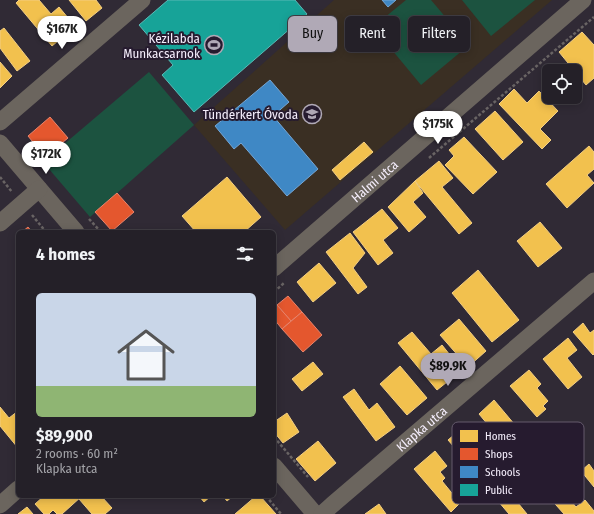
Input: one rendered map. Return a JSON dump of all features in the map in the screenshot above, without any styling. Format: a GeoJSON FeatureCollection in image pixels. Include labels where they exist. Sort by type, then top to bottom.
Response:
{"type":"FeatureCollection","features":[{"type":"Feature","properties":{"kind":"street"},"geometry":{"type":"LineString","coordinates":[[0,122],[142,0]]}},
{"type":"Feature","properties":{"kind":"street","name":"Halmi utca"},"geometry":{"type":"LineString","coordinates":[[276,266],[583,0]]}},
{"type":"Feature","properties":{"kind":"street"},"geometry":{"type":"LineString","coordinates":[[0,143],[74,230]]}},
{"type":"Feature","properties":{"kind":"street"},"geometry":{"type":"LineString","coordinates":[[0,224],[39,189]]}},
{"type":"Feature","properties":{"kind":"street","name":"Klapka utca"},"geometry":{"type":"LineString","coordinates":[[322,514],[594,281]]}},
{"type":"Feature","properties":{"kind":"street"},"geometry":{"type":"LineString","coordinates":[[276,468],[314,514]]}},
{"type":"Feature","properties":{"kind":"street"},"geometry":{"type":"LineString","coordinates":[[0,505],[16,491]]}},
{"type":"Feature","properties":{"kind":"path"},"geometry":{"type":"LineString","coordinates":[[425,162],[594,17]]}},
{"type":"Feature","properties":{"kind":"path"},"geometry":{"type":"LineString","coordinates":[[276,290],[286,281]]}},
{"type":"Feature","properties":{"kind":"path"},"geometry":{"type":"LineString","coordinates":[[276,439],[310,479]]}},
{"type":"Feature","properties":{"kind":"path"},"geometry":{"type":"LineString","coordinates":[[268,498],[281,514]]}},
{"type":"Feature","properties":{"kind":"shaded area","name":"Tündérkert Óvoda"},"geometry":{"type":"Polygon","coordinates":[[[334,0],[552,0],[285,230],[194,125],[288,41],[288,52],[337,52],[337,16],[316,16],[334,0]]]}},
{"type":"Feature","properties":{"kind":"green space"},"geometry":{"type":"Polygon","coordinates":[[[406,0],[431,0],[445,16],[408,16],[408,52],[461,52],[421,85],[394,52],[400,52],[400,16],[386,16],[406,0]]]}},
{"type":"Feature","properties":{"kind":"green space"},"geometry":{"type":"Polygon","coordinates":[[[462,0],[535,0],[491,36],[462,0]]]}},
{"type":"Feature","properties":{"kind":"green space"},"geometry":{"type":"Polygon","coordinates":[[[149,72],[194,125],[90,217],[43,162],[149,72]]]}},
{"type":"Feature","properties":{"kind":"building: Homes"},"geometry":{"type":"Polygon","coordinates":[[[19,0],[39,0],[51,14],[59,7],[69,19],[64,23],[70,31],[52,46],[16,3],[19,0]]]}},
{"type":"Feature","properties":{"kind":"building: Homes"},"geometry":{"type":"Polygon","coordinates":[[[69,0],[96,0],[102,8],[86,21],[69,0]]]}},
{"type":"Feature","properties":{"kind":"building: Homes"},"geometry":{"type":"Polygon","coordinates":[[[4,28],[30,61],[17,71],[0,48],[0,31],[4,28]]]}},
{"type":"Feature","properties":{"kind":"building: Homes"},"geometry":{"type":"Polygon","coordinates":[[[582,32],[594,45],[594,78],[586,85],[582,80],[582,64],[569,64],[559,52],[582,32]]]}},
{"type":"Feature","properties":{"kind":"building: Homes"},"geometry":{"type":"Polygon","coordinates":[[[0,62],[12,76],[0,88],[0,62]]]}},
{"type":"Feature","properties":{"kind":"building: Homes"},"geometry":{"type":"Polygon","coordinates":[[[514,89],[527,103],[539,91],[542,94],[542,104],[551,104],[558,111],[540,129],[551,140],[542,149],[499,104],[514,89]]]}},
{"type":"Feature","properties":{"kind":"building: Homes"},"geometry":{"type":"Polygon","coordinates":[[[495,111],[523,142],[503,160],[475,129],[495,111]]]}},
{"type":"Feature","properties":{"kind":"building: Homes"},"geometry":{"type":"Polygon","coordinates":[[[464,137],[497,172],[473,194],[445,165],[454,156],[449,150],[464,137]]]}},
{"type":"Feature","properties":{"kind":"building: Homes"},"geometry":{"type":"Polygon","coordinates":[[[364,142],[373,152],[340,180],[332,170],[364,142]]]}},
{"type":"Feature","properties":{"kind":"building: Homes"},"geometry":{"type":"Polygon","coordinates":[[[589,146],[594,152],[594,169],[587,175],[594,183],[567,208],[546,184],[589,146]]]}},
{"type":"Feature","properties":{"kind":"building: Homes"},"geometry":{"type":"Polygon","coordinates":[[[439,161],[453,178],[442,187],[472,223],[459,234],[415,181],[439,161]]]}},
{"type":"Feature","properties":{"kind":"building: Homes"},"geometry":{"type":"Polygon","coordinates":[[[227,177],[261,217],[246,230],[194,230],[182,216],[227,177]]]}},
{"type":"Feature","properties":{"kind":"building: Homes"},"geometry":{"type":"Polygon","coordinates":[[[415,181],[423,193],[413,202],[426,217],[409,232],[388,207],[415,181]]]}},
{"type":"Feature","properties":{"kind":"building: Homes"},"geometry":{"type":"Polygon","coordinates":[[[382,209],[398,228],[383,240],[393,253],[378,265],[353,232],[382,209]]]}},
{"type":"Feature","properties":{"kind":"building: Homes"},"geometry":{"type":"Polygon","coordinates":[[[540,222],[562,248],[538,267],[517,241],[540,222]]]}},
{"type":"Feature","properties":{"kind":"building: Homes"},"geometry":{"type":"Polygon","coordinates":[[[350,233],[365,253],[353,268],[367,287],[358,294],[326,252],[350,233]]]}},
{"type":"Feature","properties":{"kind":"building: Homes"},"geometry":{"type":"Polygon","coordinates":[[[319,263],[336,283],[313,302],[297,282],[319,263]]]}},
{"type":"Feature","properties":{"kind":"building: Homes"},"geometry":{"type":"Polygon","coordinates":[[[478,270],[519,320],[492,342],[452,293],[478,270]]]}},
{"type":"Feature","properties":{"kind":"building: Homes"},"geometry":{"type":"Polygon","coordinates":[[[459,319],[486,351],[468,367],[440,335],[459,319]]]}},
{"type":"Feature","properties":{"kind":"building: Homes"},"geometry":{"type":"Polygon","coordinates":[[[583,323],[590,333],[594,330],[593,355],[573,332],[583,323]]]}},
{"type":"Feature","properties":{"kind":"building: Homes"},"geometry":{"type":"Polygon","coordinates":[[[412,332],[431,354],[442,345],[462,370],[437,390],[398,343],[412,332]]]}},
{"type":"Feature","properties":{"kind":"building: Homes"},"geometry":{"type":"Polygon","coordinates":[[[568,338],[577,350],[567,358],[582,377],[568,389],[543,359],[568,338]]]}},
{"type":"Feature","properties":{"kind":"building: Homes"},"geometry":{"type":"Polygon","coordinates":[[[313,362],[323,374],[302,391],[292,379],[313,362]]]}},
{"type":"Feature","properties":{"kind":"building: Homes"},"geometry":{"type":"Polygon","coordinates":[[[400,366],[427,398],[407,415],[380,384],[400,366]]]}},
{"type":"Feature","properties":{"kind":"building: Homes"},"geometry":{"type":"Polygon","coordinates":[[[529,370],[541,384],[537,388],[548,401],[543,406],[546,409],[537,417],[510,386],[529,370]]]}},
{"type":"Feature","properties":{"kind":"building: Homes"},"geometry":{"type":"Polygon","coordinates":[[[354,389],[369,410],[377,403],[395,427],[376,441],[343,397],[354,389]]]}},
{"type":"Feature","properties":{"kind":"building: Homes"},"geometry":{"type":"Polygon","coordinates":[[[494,400],[512,422],[486,422],[479,414],[494,400]]]}},
{"type":"Feature","properties":{"kind":"building: Homes"},"geometry":{"type":"Polygon","coordinates":[[[0,407],[9,418],[16,413],[16,446],[0,426],[0,407]]]}},
{"type":"Feature","properties":{"kind":"building: Homes"},"geometry":{"type":"Polygon","coordinates":[[[287,413],[299,432],[283,443],[276,434],[276,421],[287,413]]]}},
{"type":"Feature","properties":{"kind":"building: Homes"},"geometry":{"type":"Polygon","coordinates":[[[452,437],[452,445],[448,440],[452,437]]]}},
{"type":"Feature","properties":{"kind":"building: Homes"},"geometry":{"type":"Polygon","coordinates":[[[318,441],[336,463],[315,481],[296,459],[318,441]]]}},
{"type":"Feature","properties":{"kind":"building: Homes"},"geometry":{"type":"Polygon","coordinates":[[[435,451],[447,466],[440,472],[445,478],[442,481],[452,493],[452,504],[459,504],[451,512],[414,469],[435,451]]]}},
{"type":"Feature","properties":{"kind":"building: Homes"},"geometry":{"type":"Polygon","coordinates":[[[589,464],[594,471],[594,487],[584,475],[584,468],[589,464]]]}},
{"type":"Feature","properties":{"kind":"building: Homes"},"geometry":{"type":"Polygon","coordinates":[[[42,498],[80,498],[62,514],[57,514],[53,510],[49,514],[44,514],[35,504],[42,498]]]}},
{"type":"Feature","properties":{"kind":"building: Homes"},"geometry":{"type":"Polygon","coordinates":[[[103,498],[112,508],[105,514],[92,514],[79,499],[103,498]]]}},
{"type":"Feature","properties":{"kind":"building: Homes"},"geometry":{"type":"Polygon","coordinates":[[[201,498],[209,498],[204,502],[201,498]]]}},
{"type":"Feature","properties":{"kind":"building: Homes"},"geometry":{"type":"Polygon","coordinates":[[[254,498],[262,498],[276,514],[235,514],[254,498]]]}},
{"type":"Feature","properties":{"kind":"building: Homes"},"geometry":{"type":"Polygon","coordinates":[[[585,500],[594,511],[594,514],[564,514],[555,504],[573,504],[576,507],[580,504],[584,504],[585,500]]]}},
{"type":"Feature","properties":{"kind":"building: Homes"},"geometry":{"type":"Polygon","coordinates":[[[379,504],[386,514],[365,514],[379,504]]]}},
{"type":"Feature","properties":{"kind":"building: Homes"},"geometry":{"type":"Polygon","coordinates":[[[501,504],[519,504],[527,514],[509,514],[501,504]]]}},
{"type":"Feature","properties":{"kind":"building: Homes"},"geometry":{"type":"Polygon","coordinates":[[[27,507],[33,514],[18,514],[27,507]]]}},
{"type":"Feature","properties":{"kind":"building: Shops"},"geometry":{"type":"Polygon","coordinates":[[[50,117],[68,138],[45,157],[28,136],[50,117]]]}},
{"type":"Feature","properties":{"kind":"building: Shops"},"geometry":{"type":"Polygon","coordinates":[[[117,193],[134,212],[113,230],[111,230],[95,212],[117,193]]]}},
{"type":"Feature","properties":{"kind":"building: Shops"},"geometry":{"type":"Polygon","coordinates":[[[288,296],[302,312],[291,321],[277,305],[288,296]]]}},
{"type":"Feature","properties":{"kind":"building: Shops"},"geometry":{"type":"Polygon","coordinates":[[[276,306],[291,321],[282,329],[276,322],[276,306]]]}},
{"type":"Feature","properties":{"kind":"building: Shops"},"geometry":{"type":"Polygon","coordinates":[[[302,312],[322,335],[303,352],[282,329],[302,312]]]}},
{"type":"Feature","properties":{"kind":"building: Schools"},"geometry":{"type":"Polygon","coordinates":[[[382,0],[396,0],[388,7],[382,0]]]}},
{"type":"Feature","properties":{"kind":"building: Schools"},"geometry":{"type":"Polygon","coordinates":[[[270,80],[289,102],[273,116],[318,169],[287,196],[241,143],[234,149],[215,126],[270,80]]]}},
{"type":"Feature","properties":{"kind":"building: Public","name":"Kézilabda Munkacsarnok"},"geometry":{"type":"Polygon","coordinates":[[[168,0],[295,0],[307,14],[305,16],[288,16],[288,30],[194,112],[162,75],[173,65],[139,25],[168,0]]]}},
{"type":"Feature","properties":{"kind":"place","name":"Kézilabda Munkacsarnok"},"geometry":{"type":"Point","coordinates":[214,45]}},
{"type":"Feature","properties":{"kind":"place","name":"Tündérkert Óvoda"},"geometry":{"type":"Point","coordinates":[312,114]}}]}
